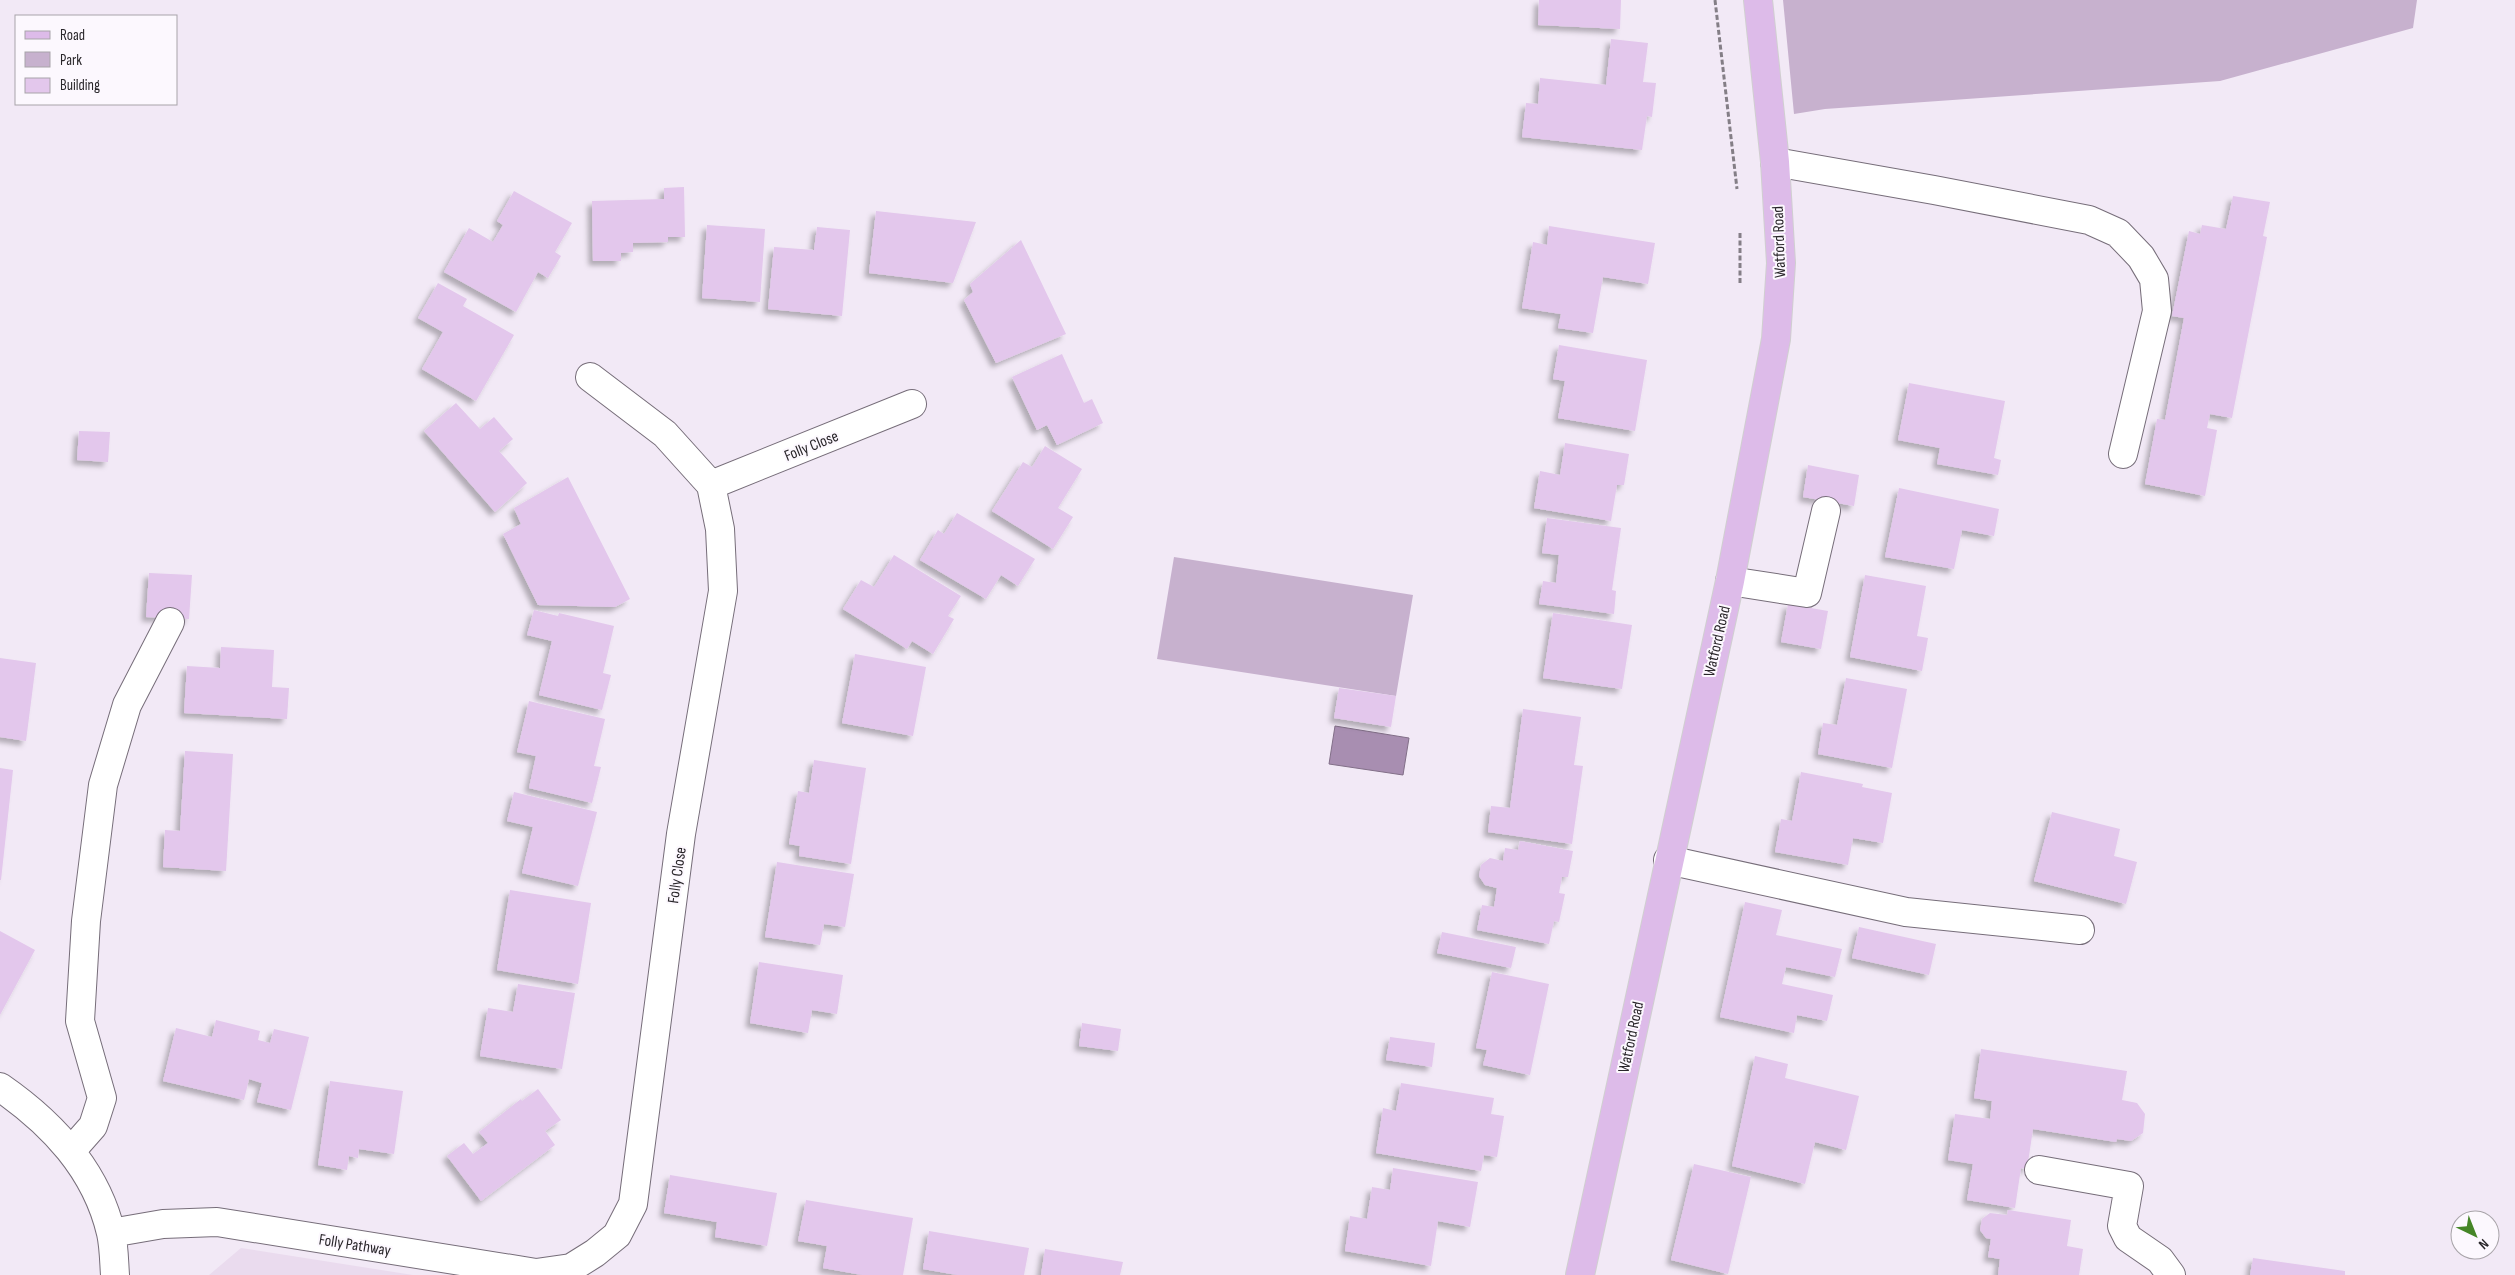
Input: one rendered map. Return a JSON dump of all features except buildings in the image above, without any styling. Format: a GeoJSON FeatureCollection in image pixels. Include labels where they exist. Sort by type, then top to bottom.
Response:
{"type":"FeatureCollection","features":[{"type":"Feature","properties":{"kind":"main road","name":"Watford Road"},"geometry":{"type":"LineString","coordinates":[[1580,1275],[1668,860],[1730,581],[1776,339],[1781,263],[1775,162],[1758,0]]}},
{"type":"Feature","properties":{"kind":"street"},"geometry":{"type":"LineString","coordinates":[[1775,162],[2089,220],[2118,233],[2141,257],[2154,279],[2157,311],[2123,454]]}},
{"type":"Feature","properties":{"kind":"street"},"geometry":{"type":"LineString","coordinates":[[590,378],[665,434],[711,485]]}},
{"type":"Feature","properties":{"kind":"street","name":"Folly Close"},"geometry":{"type":"LineString","coordinates":[[595,1254],[617,1235],[633,1204],[682,834],[723,591],[720,528],[711,485],[912,404]]}},
{"type":"Feature","properties":{"kind":"street"},"geometry":{"type":"LineString","coordinates":[[1730,581],[1807,593],[1826,511]]}},
{"type":"Feature","properties":{"kind":"street"},"geometry":{"type":"LineString","coordinates":[[71,1151],[93,1126],[102,1098],[80,1021],[86,921],[103,785],[127,705],[170,622]]}},
{"type":"Feature","properties":{"kind":"street"},"geometry":{"type":"LineString","coordinates":[[1668,860],[1906,912],[2080,930]]}},
{"type":"Feature","properties":{"kind":"street"},"geometry":{"type":"LineString","coordinates":[[0,1087],[26,1104],[62,1138],[92,1180],[111,1234],[114,1275]]}},
{"type":"Feature","properties":{"kind":"street"},"geometry":{"type":"LineString","coordinates":[[2039,1170],[2129,1186],[2122,1226],[2128,1238],[2160,1260],[2171,1275]]}},
{"type":"Feature","properties":{"kind":"street","name":"Folly Pathway"},"geometry":{"type":"LineString","coordinates":[[111,1234],[163,1224],[217,1222],[536,1273],[571,1268],[595,1254]]}},
{"type":"Feature","properties":{"kind":"path"},"geometry":{"type":"LineString","coordinates":[[1715,0],[1738,198]]}},
{"type":"Feature","properties":{"kind":"path"},"geometry":{"type":"LineString","coordinates":[[1740,227],[1740,285]]}},
{"type":"Feature","properties":{"kind":"shaded area"},"geometry":{"type":"Polygon","coordinates":[[[1335,726],[1409,738],[1403,775],[1329,764],[1335,726]]]}},
{"type":"Feature","properties":{"kind":"shaded area"},"geometry":{"type":"Polygon","coordinates":[[[241,1248],[413,1275],[209,1275],[241,1248]]]}},
{"type":"Feature","properties":{"kind":"green space"},"geometry":{"type":"Polygon","coordinates":[[[1783,0],[2417,0],[2413,28],[2220,81],[1825,109],[1794,114],[1783,0]]]}},
{"type":"Feature","properties":{"kind":"green space"},"geometry":{"type":"Polygon","coordinates":[[[1174,557],[1413,595],[1396,696],[1157,659],[1174,557]]]}}]}
